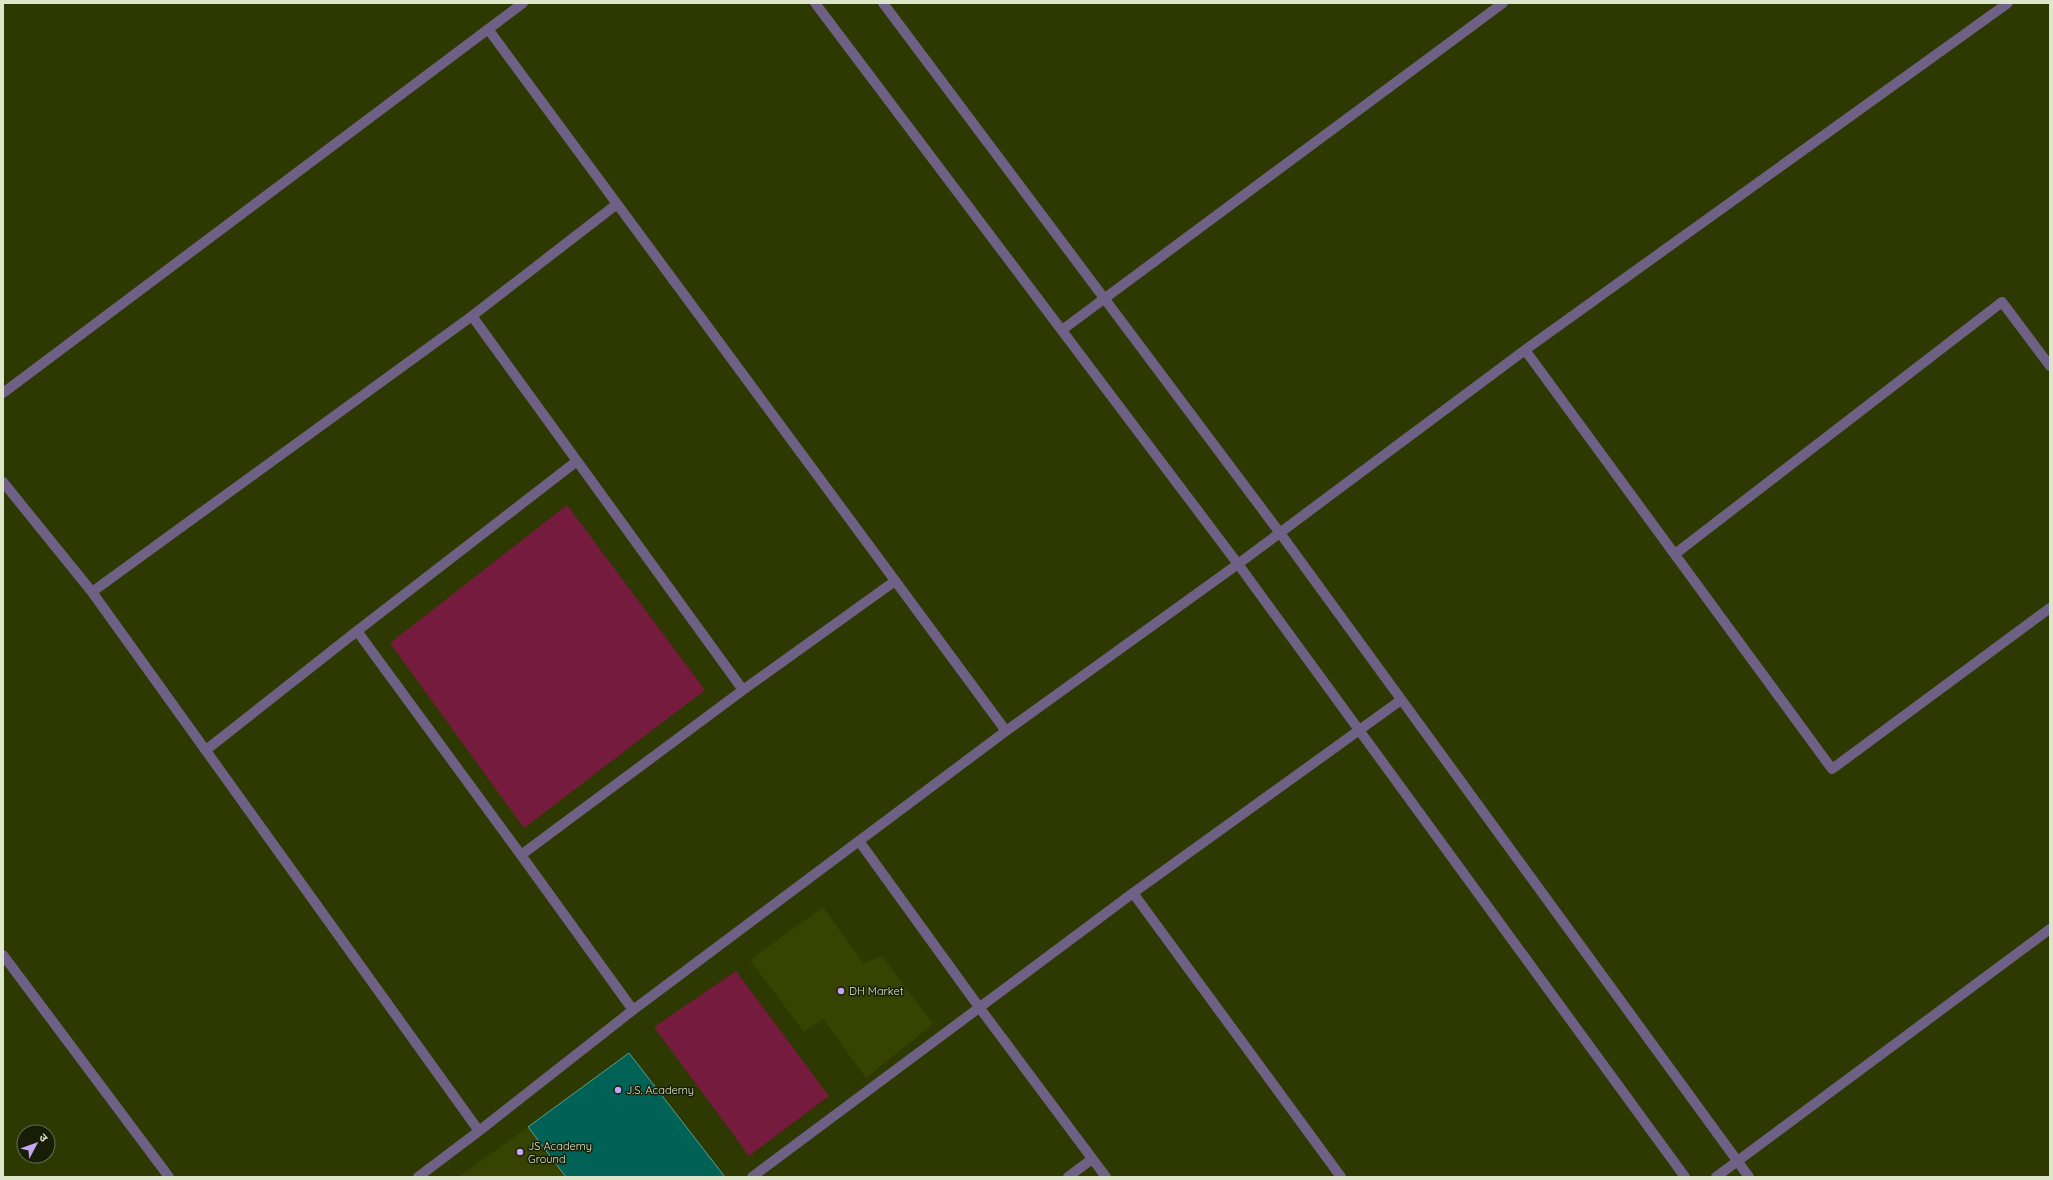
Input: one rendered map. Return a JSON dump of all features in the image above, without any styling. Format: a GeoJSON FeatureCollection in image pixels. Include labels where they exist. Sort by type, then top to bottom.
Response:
{"type":"FeatureCollection","features":[{"type":"Feature","properties":{"kind":"street"},"geometry":{"type":"LineString","coordinates":[[3,393],[522,3]]}},
{"type":"Feature","properties":{"kind":"street"},"geometry":{"type":"LineString","coordinates":[[815,3],[1238,564],[1685,1177]]}},
{"type":"Feature","properties":{"kind":"street"},"geometry":{"type":"LineString","coordinates":[[883,3],[1280,533],[1749,1177]]}},
{"type":"Feature","properties":{"kind":"street"},"geometry":{"type":"LineString","coordinates":[[1062,330],[1106,299],[1503,3]]}},
{"type":"Feature","properties":{"kind":"street"},"geometry":{"type":"LineString","coordinates":[[418,1177],[633,1010],[1006,731],[1238,564],[1525,350],[2008,3]]}},
{"type":"Feature","properties":{"kind":"street"},"geometry":{"type":"LineString","coordinates":[[488,29],[1006,731]]}},
{"type":"Feature","properties":{"kind":"street"},"geometry":{"type":"LineString","coordinates":[[92,592],[472,316],[617,204]]}},
{"type":"Feature","properties":{"kind":"street"},"geometry":{"type":"LineString","coordinates":[[1675,554],[2002,302],[2050,366]]}},
{"type":"Feature","properties":{"kind":"street"},"geometry":{"type":"LineString","coordinates":[[472,316],[743,690]]}},
{"type":"Feature","properties":{"kind":"street"},"geometry":{"type":"LineString","coordinates":[[1525,350],[1832,769],[2050,608]]}},
{"type":"Feature","properties":{"kind":"street"},"geometry":{"type":"LineString","coordinates":[[206,750],[577,461]]}},
{"type":"Feature","properties":{"kind":"street"},"geometry":{"type":"LineString","coordinates":[[3,482],[92,592],[479,1131]]}},
{"type":"Feature","properties":{"kind":"street"},"geometry":{"type":"LineString","coordinates":[[521,855],[743,690],[895,581]]}},
{"type":"Feature","properties":{"kind":"street"},"geometry":{"type":"LineString","coordinates":[[357,632],[633,1010]]}},
{"type":"Feature","properties":{"kind":"street"},"geometry":{"type":"LineString","coordinates":[[752,1177],[1133,893],[1401,700]]}},
{"type":"Feature","properties":{"kind":"street"},"geometry":{"type":"LineString","coordinates":[[859,841],[979,1007],[1106,1177]]}},
{"type":"Feature","properties":{"kind":"street"},"geometry":{"type":"LineString","coordinates":[[1133,893],[1341,1177]]}},
{"type":"Feature","properties":{"kind":"street"},"geometry":{"type":"LineString","coordinates":[[1716,1177],[2050,930]]}},
{"type":"Feature","properties":{"kind":"street"},"geometry":{"type":"LineString","coordinates":[[3,955],[169,1177]]}},
{"type":"Feature","properties":{"kind":"street"},"geometry":{"type":"LineString","coordinates":[[1068,1177],[1092,1159]]}},
{"type":"Feature","properties":{"kind":"shaded area"},"geometry":{"type":"Polygon","coordinates":[[[567,505],[705,690],[524,828],[390,643],[567,505]]]}},
{"type":"Feature","properties":{"kind":"shaded area","name":"DH Market"},"geometry":{"type":"Polygon","coordinates":[[[823,907],[863,963],[882,956],[933,1024],[866,1078],[823,1019],[804,1032],[750,960],[823,907]]]}},
{"type":"Feature","properties":{"kind":"shaded area"},"geometry":{"type":"Polygon","coordinates":[[[736,971],[829,1096],[749,1156],[654,1027],[736,971]]]}},
{"type":"Feature","properties":{"kind":"shaded area","name":"JS Academy Ground"},"geometry":{"type":"Polygon","coordinates":[[[528,1127],[566,1177],[458,1177],[528,1127]]]}},
{"type":"Feature","properties":{"kind":"building","name":"J.S. Academy"},"geometry":{"type":"Polygon","coordinates":[[[629,1053],[725,1177],[566,1177],[528,1127],[629,1053]]]}},
{"type":"Feature","properties":{"kind":"place","name":"DH Market"},"geometry":{"type":"Point","coordinates":[841,991]}},
{"type":"Feature","properties":{"kind":"place","name":"J.S. Academy"},"geometry":{"type":"Point","coordinates":[618,1090]}},
{"type":"Feature","properties":{"kind":"place","name":"JS Academy Ground"},"geometry":{"type":"Point","coordinates":[520,1152]}}]}
